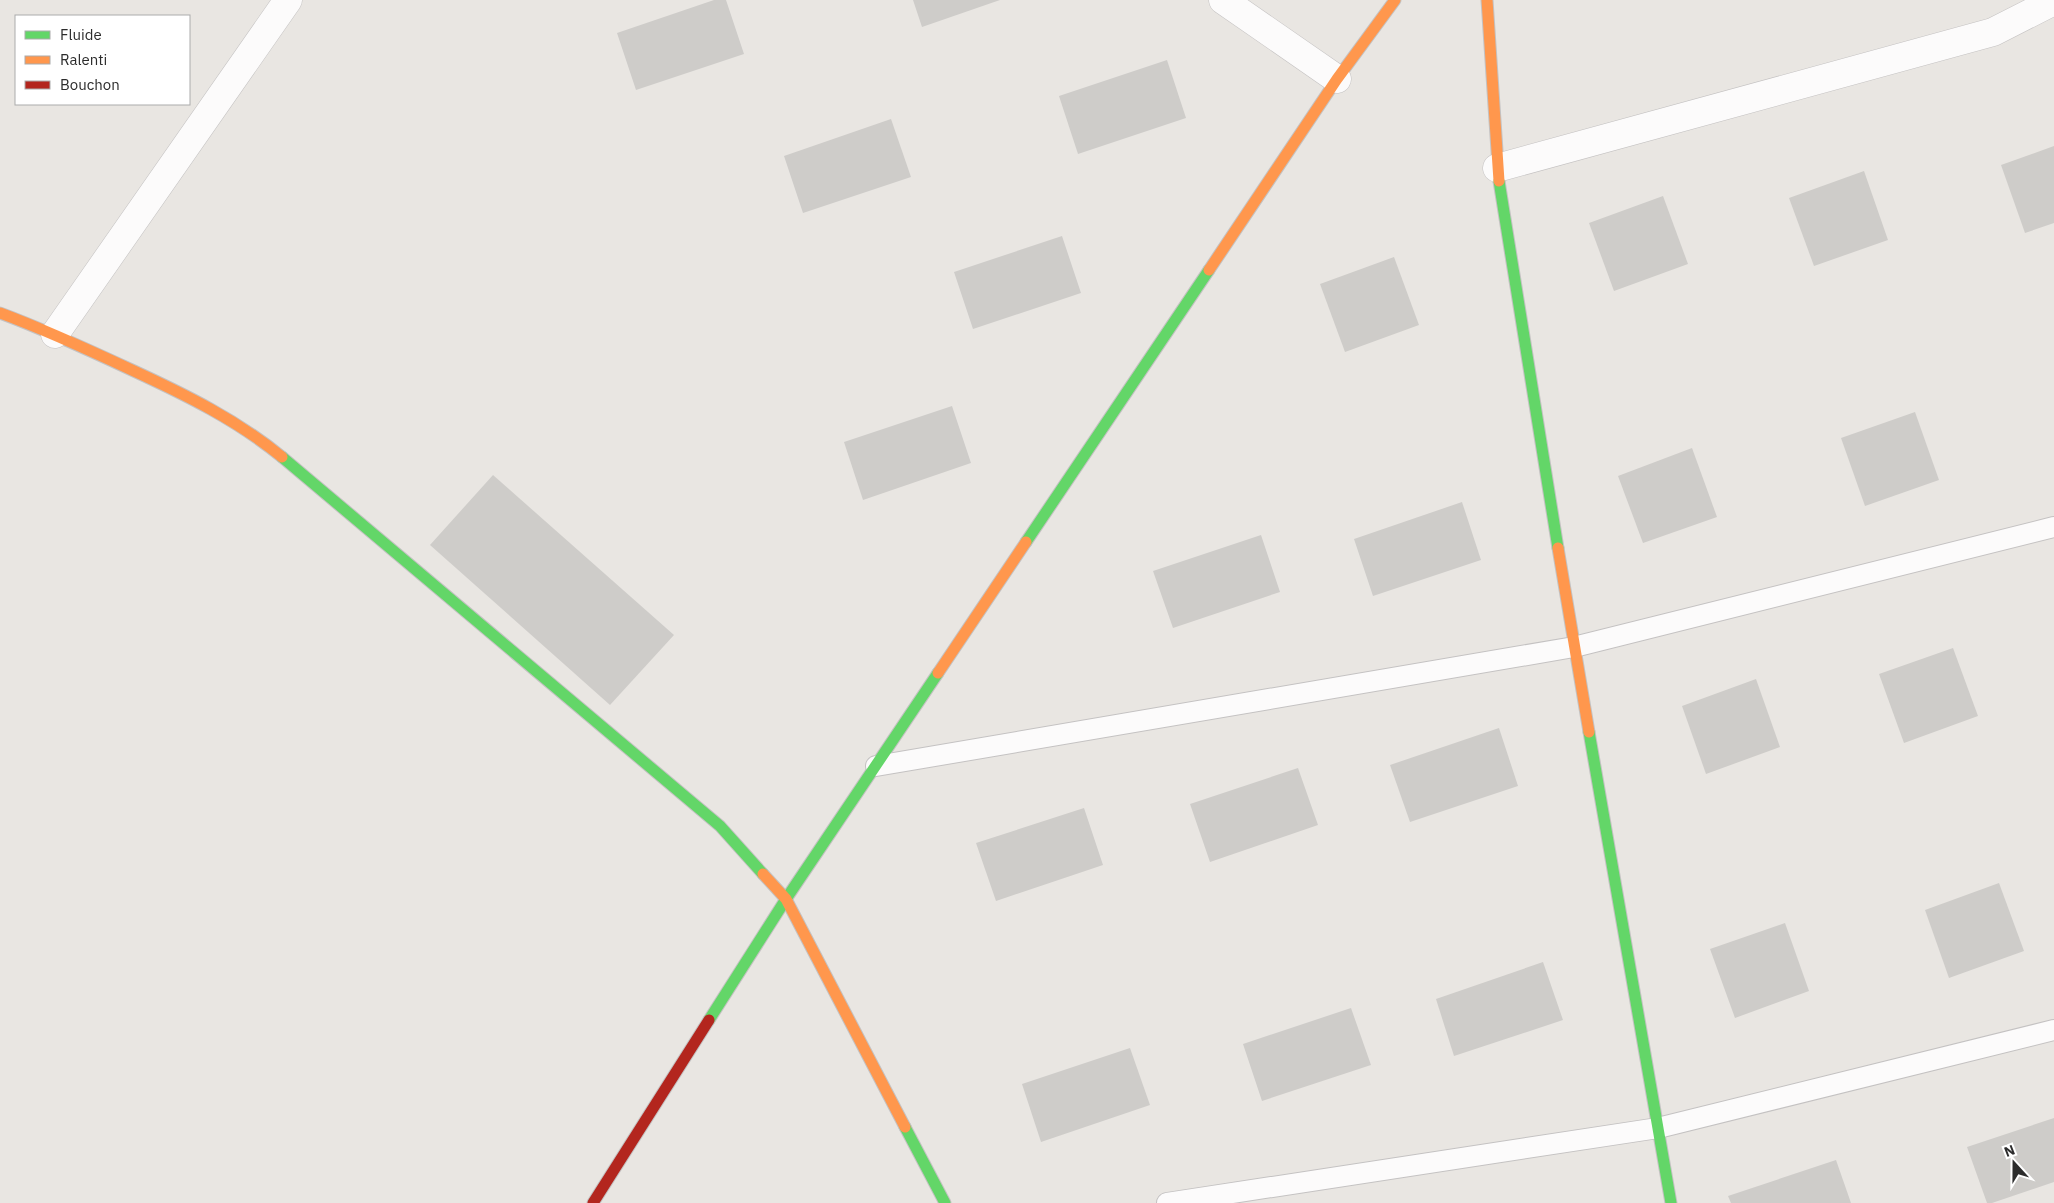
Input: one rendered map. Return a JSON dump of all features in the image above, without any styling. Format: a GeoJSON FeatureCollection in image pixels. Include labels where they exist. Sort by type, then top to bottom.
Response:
{"type":"FeatureCollection","features":[{"type":"Feature","properties":{"kind":"street"},"geometry":{"type":"LineString","coordinates":[[54,334],[288,0]]}},
{"type":"Feature","properties":{"kind":"street"},"geometry":{"type":"LineString","coordinates":[[1223,0],[1337,79]]}},
{"type":"Feature","properties":{"kind":"street"},"geometry":{"type":"LineString","coordinates":[[593,1203],[786,899],[1337,79],[1395,0]]}},
{"type":"Feature","properties":{"kind":"street"},"geometry":{"type":"LineString","coordinates":[[1487,0],[1497,168],[1574,647],[1671,1203]]}},
{"type":"Feature","properties":{"kind":"street"},"geometry":{"type":"LineString","coordinates":[[1497,168],[1993,32],[2054,1]]}},
{"type":"Feature","properties":{"kind":"street"},"geometry":{"type":"LineString","coordinates":[[0,313],[54,334],[197,400],[260,439],[720,826],[786,899],[946,1203]]}},
{"type":"Feature","properties":{"kind":"lane"},"geometry":{"type":"LineString","coordinates":[[876,766],[1574,647],[2054,527]]}},
{"type":"Feature","properties":{"kind":"lane"},"geometry":{"type":"LineString","coordinates":[[1167,1203],[1658,1128],[2054,1030]]}},
{"type":"Feature","properties":{"kind":"building"},"geometry":{"type":"Polygon","coordinates":[[[714,0],[726,0],[744,54],[636,90],[617,33],[714,0]]]}},
{"type":"Feature","properties":{"kind":"building"},"geometry":{"type":"Polygon","coordinates":[[[913,0],[1000,0],[922,27],[913,0]]]}},
{"type":"Feature","properties":{"kind":"building"},"geometry":{"type":"Polygon","coordinates":[[[1167,60],[1186,118],[1078,154],[1059,96],[1167,60]]]}},
{"type":"Feature","properties":{"kind":"building"},"geometry":{"type":"Polygon","coordinates":[[[891,119],[911,177],[803,213],[784,156],[891,119]]]}},
{"type":"Feature","properties":{"kind":"building"},"geometry":{"type":"Polygon","coordinates":[[[2054,146],[2054,223],[2025,233],[2001,165],[2054,146]]]}},
{"type":"Feature","properties":{"kind":"building"},"geometry":{"type":"Polygon","coordinates":[[[1864,171],[1888,240],[1814,266],[1789,198],[1864,171]]]}},
{"type":"Feature","properties":{"kind":"building"},"geometry":{"type":"Polygon","coordinates":[[[1663,196],[1688,264],[1614,291],[1589,223],[1663,196]]]}},
{"type":"Feature","properties":{"kind":"building"},"geometry":{"type":"Polygon","coordinates":[[[1062,236],[1081,293],[973,329],[954,272],[1062,236]]]}},
{"type":"Feature","properties":{"kind":"building"},"geometry":{"type":"Polygon","coordinates":[[[1394,257],[1419,325],[1345,352],[1320,284],[1394,257]]]}},
{"type":"Feature","properties":{"kind":"building"},"geometry":{"type":"Polygon","coordinates":[[[952,406],[971,463],[863,500],[844,442],[952,406]]]}},
{"type":"Feature","properties":{"kind":"building"},"geometry":{"type":"Polygon","coordinates":[[[1915,412],[1939,480],[1865,506],[1841,438],[1915,412]]]}},
{"type":"Feature","properties":{"kind":"building"},"geometry":{"type":"Polygon","coordinates":[[[1692,448],[1717,517],[1643,543],[1618,476],[1692,448]]]}},
{"type":"Feature","properties":{"kind":"building"},"geometry":{"type":"Polygon","coordinates":[[[493,475],[674,635],[610,705],[430,545],[493,475]]]}},
{"type":"Feature","properties":{"kind":"building"},"geometry":{"type":"Polygon","coordinates":[[[1462,502],[1481,560],[1373,596],[1354,539],[1462,502]]]}},
{"type":"Feature","properties":{"kind":"building"},"geometry":{"type":"Polygon","coordinates":[[[1261,535],[1280,592],[1173,628],[1153,571],[1261,535]]]}},
{"type":"Feature","properties":{"kind":"building"},"geometry":{"type":"Polygon","coordinates":[[[1953,648],[1978,716],[1904,743],[1879,674],[1953,648]]]}},
{"type":"Feature","properties":{"kind":"building"},"geometry":{"type":"Polygon","coordinates":[[[1756,679],[1780,747],[1706,774],[1682,706],[1756,679]]]}},
{"type":"Feature","properties":{"kind":"building"},"geometry":{"type":"Polygon","coordinates":[[[1499,728],[1518,786],[1410,822],[1390,765],[1499,728]]]}},
{"type":"Feature","properties":{"kind":"building"},"geometry":{"type":"Polygon","coordinates":[[[1298,768],[1318,825],[1210,862],[1190,804],[1298,768]]]}},
{"type":"Feature","properties":{"kind":"building"},"geometry":{"type":"Polygon","coordinates":[[[1084,808],[1103,865],[996,901],[976,843],[1084,808]]]}},
{"type":"Feature","properties":{"kind":"building"},"geometry":{"type":"Polygon","coordinates":[[[1999,883],[2024,951],[1949,978],[1925,910],[1999,883]]]}},
{"type":"Feature","properties":{"kind":"building"},"geometry":{"type":"Polygon","coordinates":[[[1785,923],[1809,991],[1735,1018],[1710,949],[1785,923]]]}},
{"type":"Feature","properties":{"kind":"building"},"geometry":{"type":"Polygon","coordinates":[[[1543,962],[1563,1020],[1454,1056],[1436,999],[1543,962]]]}},
{"type":"Feature","properties":{"kind":"building"},"geometry":{"type":"Polygon","coordinates":[[[1351,1008],[1371,1065],[1262,1101],[1243,1044],[1351,1008]]]}},
{"type":"Feature","properties":{"kind":"building"},"geometry":{"type":"Polygon","coordinates":[[[1130,1048],[1150,1105],[1041,1142],[1022,1084],[1130,1048]]]}},
{"type":"Feature","properties":{"kind":"building"},"geometry":{"type":"Polygon","coordinates":[[[2054,1118],[2054,1182],[1987,1203],[1967,1147],[2054,1118]]]}},
{"type":"Feature","properties":{"kind":"building"},"geometry":{"type":"Polygon","coordinates":[[[1836,1160],[1851,1203],[1731,1203],[1728,1196],[1836,1160]]]}},
{"type":"Feature","properties":{"kind":"traffic: fast"},"geometry":{"type":"LineString","coordinates":[[1499,181],[1558,548]]}},
{"type":"Feature","properties":{"kind":"traffic: fast"},"geometry":{"type":"LineString","coordinates":[[1026,542],[1209,270]]}},
{"type":"Feature","properties":{"kind":"traffic: fast"},"geometry":{"type":"LineString","coordinates":[[282,457],[720,826],[763,874]]}},
{"type":"Feature","properties":{"kind":"traffic: fast"},"geometry":{"type":"LineString","coordinates":[[709,1020],[786,899],[938,673]]}},
{"type":"Feature","properties":{"kind":"traffic: fast"},"geometry":{"type":"LineString","coordinates":[[1589,732],[1671,1203]]}},
{"type":"Feature","properties":{"kind":"traffic: fast"},"geometry":{"type":"LineString","coordinates":[[905,1127],[945,1203]]}},
{"type":"Feature","properties":{"kind":"traffic: slow"},"geometry":{"type":"LineString","coordinates":[[1209,270],[1337,79],[1395,0]]}},
{"type":"Feature","properties":{"kind":"traffic: slow"},"geometry":{"type":"LineString","coordinates":[[1487,0],[1499,181]]}},
{"type":"Feature","properties":{"kind":"traffic: slow"},"geometry":{"type":"LineString","coordinates":[[0,313],[84,348],[192,399],[247,431],[282,457]]}},
{"type":"Feature","properties":{"kind":"traffic: slow"},"geometry":{"type":"LineString","coordinates":[[938,673],[1026,542]]}},
{"type":"Feature","properties":{"kind":"traffic: slow"},"geometry":{"type":"LineString","coordinates":[[1558,548],[1589,732]]}},
{"type":"Feature","properties":{"kind":"traffic: slow"},"geometry":{"type":"LineString","coordinates":[[763,874],[786,899],[905,1127]]}},
{"type":"Feature","properties":{"kind":"traffic: jam"},"geometry":{"type":"LineString","coordinates":[[593,1203],[709,1020]]}}]}
